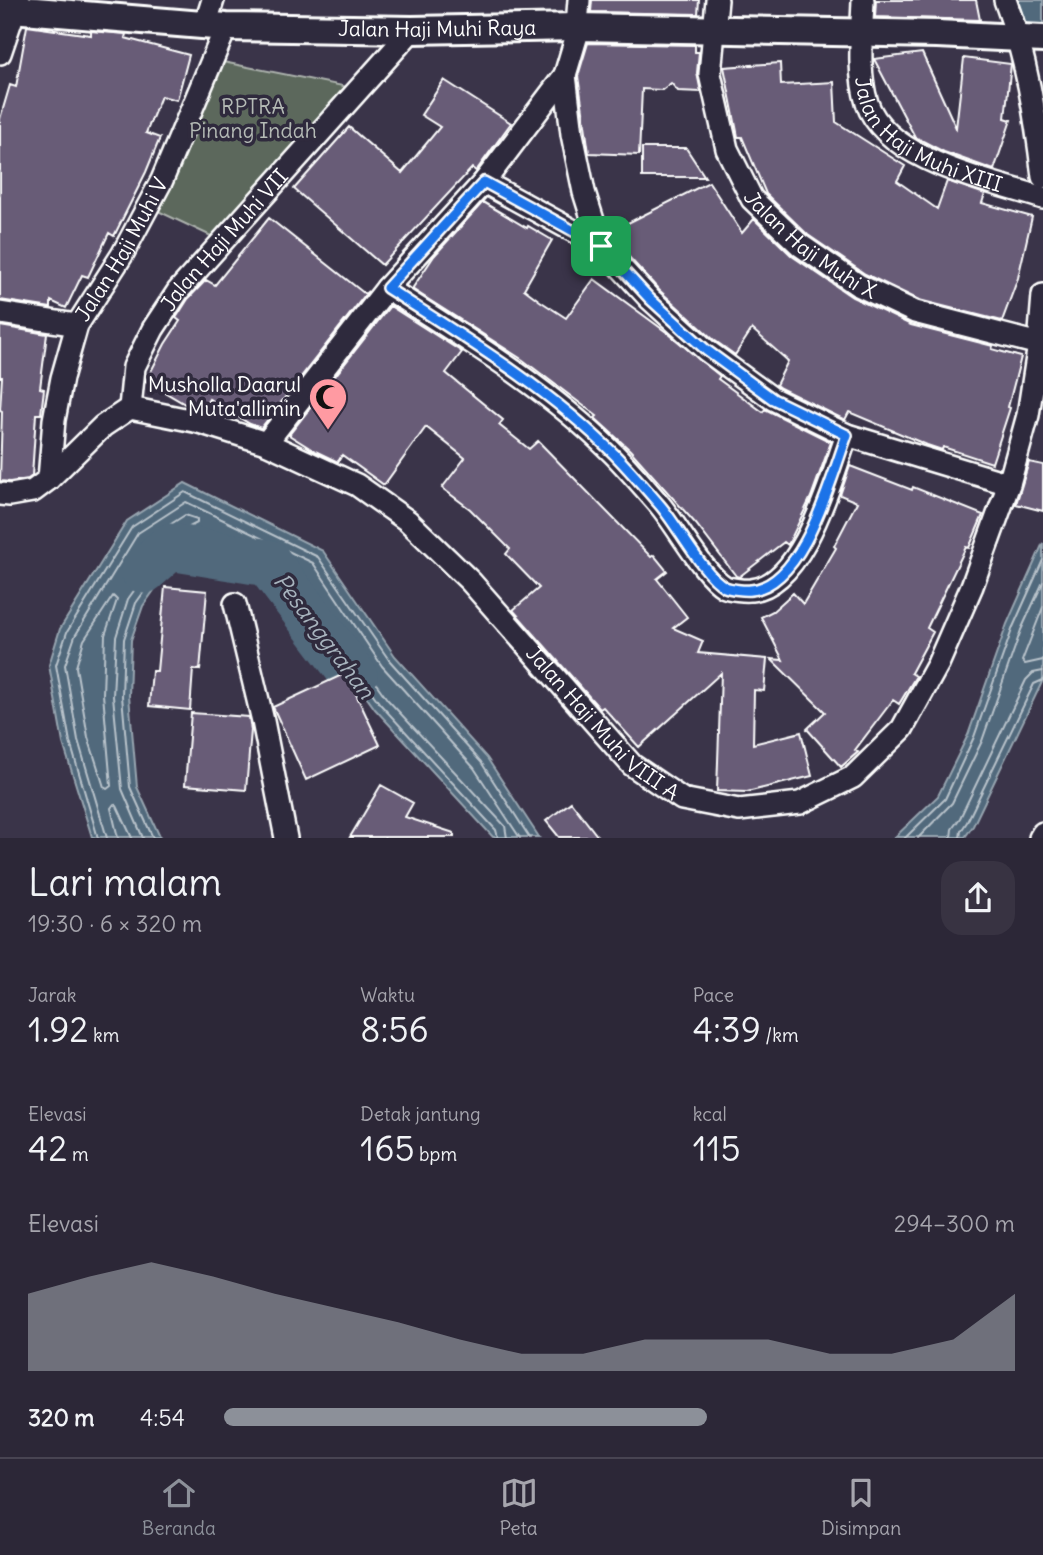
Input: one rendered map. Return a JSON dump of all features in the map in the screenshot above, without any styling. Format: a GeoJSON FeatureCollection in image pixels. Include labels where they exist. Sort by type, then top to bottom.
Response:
{"type":"FeatureCollection","features":[{"type":"Feature","properties":{"kind":"street","name":"Jalan Haji Muhi V"},"geometry":{"type":"LineString","coordinates":[[49,479],[54,420],[62,377],[77,325],[122,255],[162,180],[216,26],[213,0]]}},
{"type":"Feature","properties":{"kind":"street"},"geometry":{"type":"LineString","coordinates":[[579,0],[577,27],[565,75],[584,191],[601,246]]}},
{"type":"Feature","properties":{"kind":"street","name":"Jalan Haji Muhi X"},"geometry":{"type":"LineString","coordinates":[[717,0],[710,74],[727,149],[752,199],[800,245],[858,285],[915,312],[1039,344]]}},
{"type":"Feature","properties":{"kind":"street","name":"Jalan Haji Muhi XIII"},"geometry":{"type":"LineString","coordinates":[[863,0],[863,85],[868,104],[877,121],[895,139],[921,156],[1043,198]]}},
{"type":"Feature","properties":{"kind":"street"},"geometry":{"type":"LineString","coordinates":[[1005,0],[1031,38],[1035,116],[1043,177]]}},
{"type":"Feature","properties":{"kind":"street","name":"Jalan Haji Muhi Raya"},"geometry":{"type":"LineString","coordinates":[[11,5],[216,26],[412,30],[577,27],[713,29],[1031,38]]}},
{"type":"Feature","properties":{"kind":"street"},"geometry":{"type":"LineString","coordinates":[[0,53],[11,5]]}},
{"type":"Feature","properties":{"kind":"street","name":"Jalan Haji Muhi VII"},"geometry":{"type":"LineString","coordinates":[[130,408],[134,367],[153,328],[178,291],[412,30]]}},
{"type":"Feature","properties":{"kind":"street"},"geometry":{"type":"LineString","coordinates":[[266,443],[387,288],[484,182],[565,75]]}},
{"type":"Feature","properties":{"kind":"street"},"geometry":{"type":"LineString","coordinates":[[484,182],[601,246],[650,299],[706,350],[773,399],[847,435],[1009,484]]}},
{"type":"Feature","properties":{"kind":"street"},"geometry":{"type":"LineString","coordinates":[[387,288],[485,351],[561,408],[603,444],[662,507],[706,568],[726,587],[752,590],[778,580],[800,555],[847,435]]}},
{"type":"Feature","properties":{"kind":"street","name":"Jalan Haji Muhi VIII A"},"geometry":{"type":"LineString","coordinates":[[130,408],[199,422],[266,443],[357,485],[408,521],[471,582],[632,765],[682,799],[739,810],[800,803],[853,777],[902,729],[937,664],[972,586],[1009,484],[1028,415],[1039,344],[1043,295]]}},
{"type":"Feature","properties":{"kind":"street"},"geometry":{"type":"LineString","coordinates":[[0,313],[77,325]]}},
{"type":"Feature","properties":{"kind":"street"},"geometry":{"type":"LineString","coordinates":[[0,494],[33,491],[103,426],[130,408]]}},
{"type":"Feature","properties":{"kind":"street"},"geometry":{"type":"LineString","coordinates":[[235,604],[286,838]]}},
{"type":"Feature","properties":{"kind":"green space","name":"RPTRA Pinang Indah"},"geometry":{"type":"Polygon","coordinates":[[[223,62],[353,88],[211,236],[158,211],[223,62]]]}},
{"type":"Feature","properties":{"kind":"water"},"geometry":{"type":"Polygon","coordinates":[[[1017,0],[1043,0],[1043,37],[1031,36],[1017,0]]]}},
{"type":"Feature","properties":{"kind":"water"},"geometry":{"type":"Polygon","coordinates":[[[185,483],[323,551],[395,656],[487,758],[539,837],[493,837],[375,709],[294,595],[251,562],[205,549],[172,565],[143,606],[131,640],[129,696],[137,787],[160,837],[92,837],[63,743],[49,665],[60,629],[127,521],[185,483]]]}},
{"type":"Feature","properties":{"kind":"water"},"geometry":{"type":"Polygon","coordinates":[[[1043,543],[1043,680],[973,826],[965,837],[895,837],[938,796],[968,735],[1007,624],[1043,543]]]}},
{"type":"Feature","properties":{"kind":"building"},"geometry":{"type":"Polygon","coordinates":[[[592,0],[699,0],[698,14],[591,12],[592,0]]]}},
{"type":"Feature","properties":{"kind":"building"},"geometry":{"type":"Polygon","coordinates":[[[876,0],[976,0],[980,20],[875,17],[876,0]]]}},
{"type":"Feature","properties":{"kind":"building"},"geometry":{"type":"Polygon","coordinates":[[[27,26],[91,35],[91,31],[126,34],[125,38],[189,55],[177,100],[161,96],[146,133],[160,138],[146,172],[114,236],[109,233],[88,277],[82,275],[66,308],[51,301],[51,308],[0,300],[0,119],[10,85],[16,87],[27,26]]]}},
{"type":"Feature","properties":{"kind":"building"},"geometry":{"type":"Polygon","coordinates":[[[588,43],[695,45],[695,52],[699,52],[697,73],[701,92],[678,91],[671,83],[662,90],[642,89],[639,155],[589,153],[578,76],[588,43]]]}},
{"type":"Feature","properties":{"kind":"building"},"geometry":{"type":"Polygon","coordinates":[[[922,53],[956,128],[964,58],[1011,64],[1005,118],[1011,120],[994,170],[944,152],[915,137],[874,59],[922,53]]]}},
{"type":"Feature","properties":{"kind":"building"},"geometry":{"type":"Polygon","coordinates":[[[780,63],[781,85],[834,82],[836,122],[905,166],[897,181],[937,209],[947,181],[985,194],[982,203],[1032,217],[1018,278],[1002,321],[919,300],[865,274],[808,235],[766,194],[742,137],[738,137],[724,67],[780,63]]]}},
{"type":"Feature","properties":{"kind":"building"},"geometry":{"type":"Polygon","coordinates":[[[444,80],[511,123],[476,171],[472,168],[382,265],[294,189],[349,127],[402,173],[440,127],[421,115],[444,80]]]}},
{"type":"Feature","properties":{"kind":"building"},"geometry":{"type":"Polygon","coordinates":[[[642,148],[686,148],[705,177],[642,177],[642,148]]]}},
{"type":"Feature","properties":{"kind":"building"},"geometry":{"type":"Polygon","coordinates":[[[709,182],[742,233],[754,219],[792,256],[852,297],[911,325],[993,346],[992,349],[1021,357],[1008,407],[1010,408],[992,463],[943,447],[942,450],[927,445],[849,412],[845,420],[780,388],[776,385],[788,361],[752,329],[735,355],[714,340],[659,290],[628,256],[614,230],[709,182]]]}},
{"type":"Feature","properties":{"kind":"building"},"geometry":{"type":"Polygon","coordinates":[[[483,202],[552,240],[524,289],[540,301],[566,318],[594,279],[669,334],[720,376],[718,379],[763,412],[765,409],[831,442],[811,497],[788,545],[784,542],[739,577],[736,576],[696,524],[630,450],[595,418],[597,416],[523,360],[412,289],[434,256],[483,202]]]}},
{"type":"Feature","properties":{"kind":"building"},"geometry":{"type":"Polygon","coordinates":[[[269,218],[365,294],[368,291],[261,428],[209,399],[203,409],[190,407],[146,381],[180,321],[176,318],[188,299],[206,280],[215,285],[269,218]]]}},
{"type":"Feature","properties":{"kind":"building"},"geometry":{"type":"Polygon","coordinates":[[[390,306],[462,352],[446,373],[503,420],[499,425],[529,449],[538,441],[651,557],[654,555],[667,571],[657,579],[687,617],[673,628],[703,641],[698,653],[767,659],[764,691],[754,690],[753,744],[801,732],[812,776],[747,792],[717,791],[721,673],[639,747],[603,707],[600,709],[513,610],[539,588],[506,554],[510,549],[470,509],[442,488],[465,458],[426,427],[384,485],[342,455],[338,462],[289,435],[390,306]]]}},
{"type":"Feature","properties":{"kind":"building"},"geometry":{"type":"Polygon","coordinates":[[[0,326],[47,334],[40,388],[44,389],[41,414],[36,414],[32,476],[10,482],[0,481],[0,326]]]}},
{"type":"Feature","properties":{"kind":"building"},"geometry":{"type":"Polygon","coordinates":[[[1029,462],[1043,465],[1043,511],[1016,504],[1029,462]]]}},
{"type":"Feature","properties":{"kind":"building"},"geometry":{"type":"Polygon","coordinates":[[[850,466],[983,515],[969,548],[966,547],[927,628],[933,632],[911,673],[916,676],[899,704],[893,700],[855,750],[858,752],[841,767],[807,729],[825,712],[771,659],[783,660],[761,617],[773,611],[793,593],[803,604],[836,548],[834,546],[857,502],[840,495],[850,466]]]}},
{"type":"Feature","properties":{"kind":"building"},"geometry":{"type":"Polygon","coordinates":[[[165,587],[207,591],[200,670],[193,669],[190,710],[149,706],[152,671],[157,671],[165,587]]]}},
{"type":"Feature","properties":{"kind":"building"},"geometry":{"type":"Polygon","coordinates":[[[346,673],[380,745],[306,780],[273,707],[346,673]]]}},
{"type":"Feature","properties":{"kind":"building"},"geometry":{"type":"Polygon","coordinates":[[[191,713],[249,717],[251,730],[246,790],[185,785],[191,713]]]}},
{"type":"Feature","properties":{"kind":"building"},"geometry":{"type":"Polygon","coordinates":[[[381,785],[413,803],[405,817],[454,833],[454,837],[350,837],[381,785]]]}},
{"type":"Feature","properties":{"kind":"building"},"geometry":{"type":"Polygon","coordinates":[[[571,802],[598,837],[559,837],[546,821],[571,802]]]}},
{"type":"Feature","properties":{"kind":"waterway","name":"Pesanggrahan"},"geometry":{"type":"LineString","coordinates":[[144,570],[170,547],[268,563],[354,676]]}},
{"type":"Feature","properties":{"kind":"place","name":"Musholla Daarul Muta'allimin"},"geometry":{"type":"Point","coordinates":[328,431]}},
{"type":"Feature","properties":{"kind":"route"},"geometry":{"type":"LineString","coordinates":[[484,182],[601,246],[650,299],[706,350],[773,399],[847,435],[800,555],[778,580],[752,590],[726,587],[706,568],[662,507],[613,453],[561,408],[485,351],[387,288],[484,182]]}}]}
